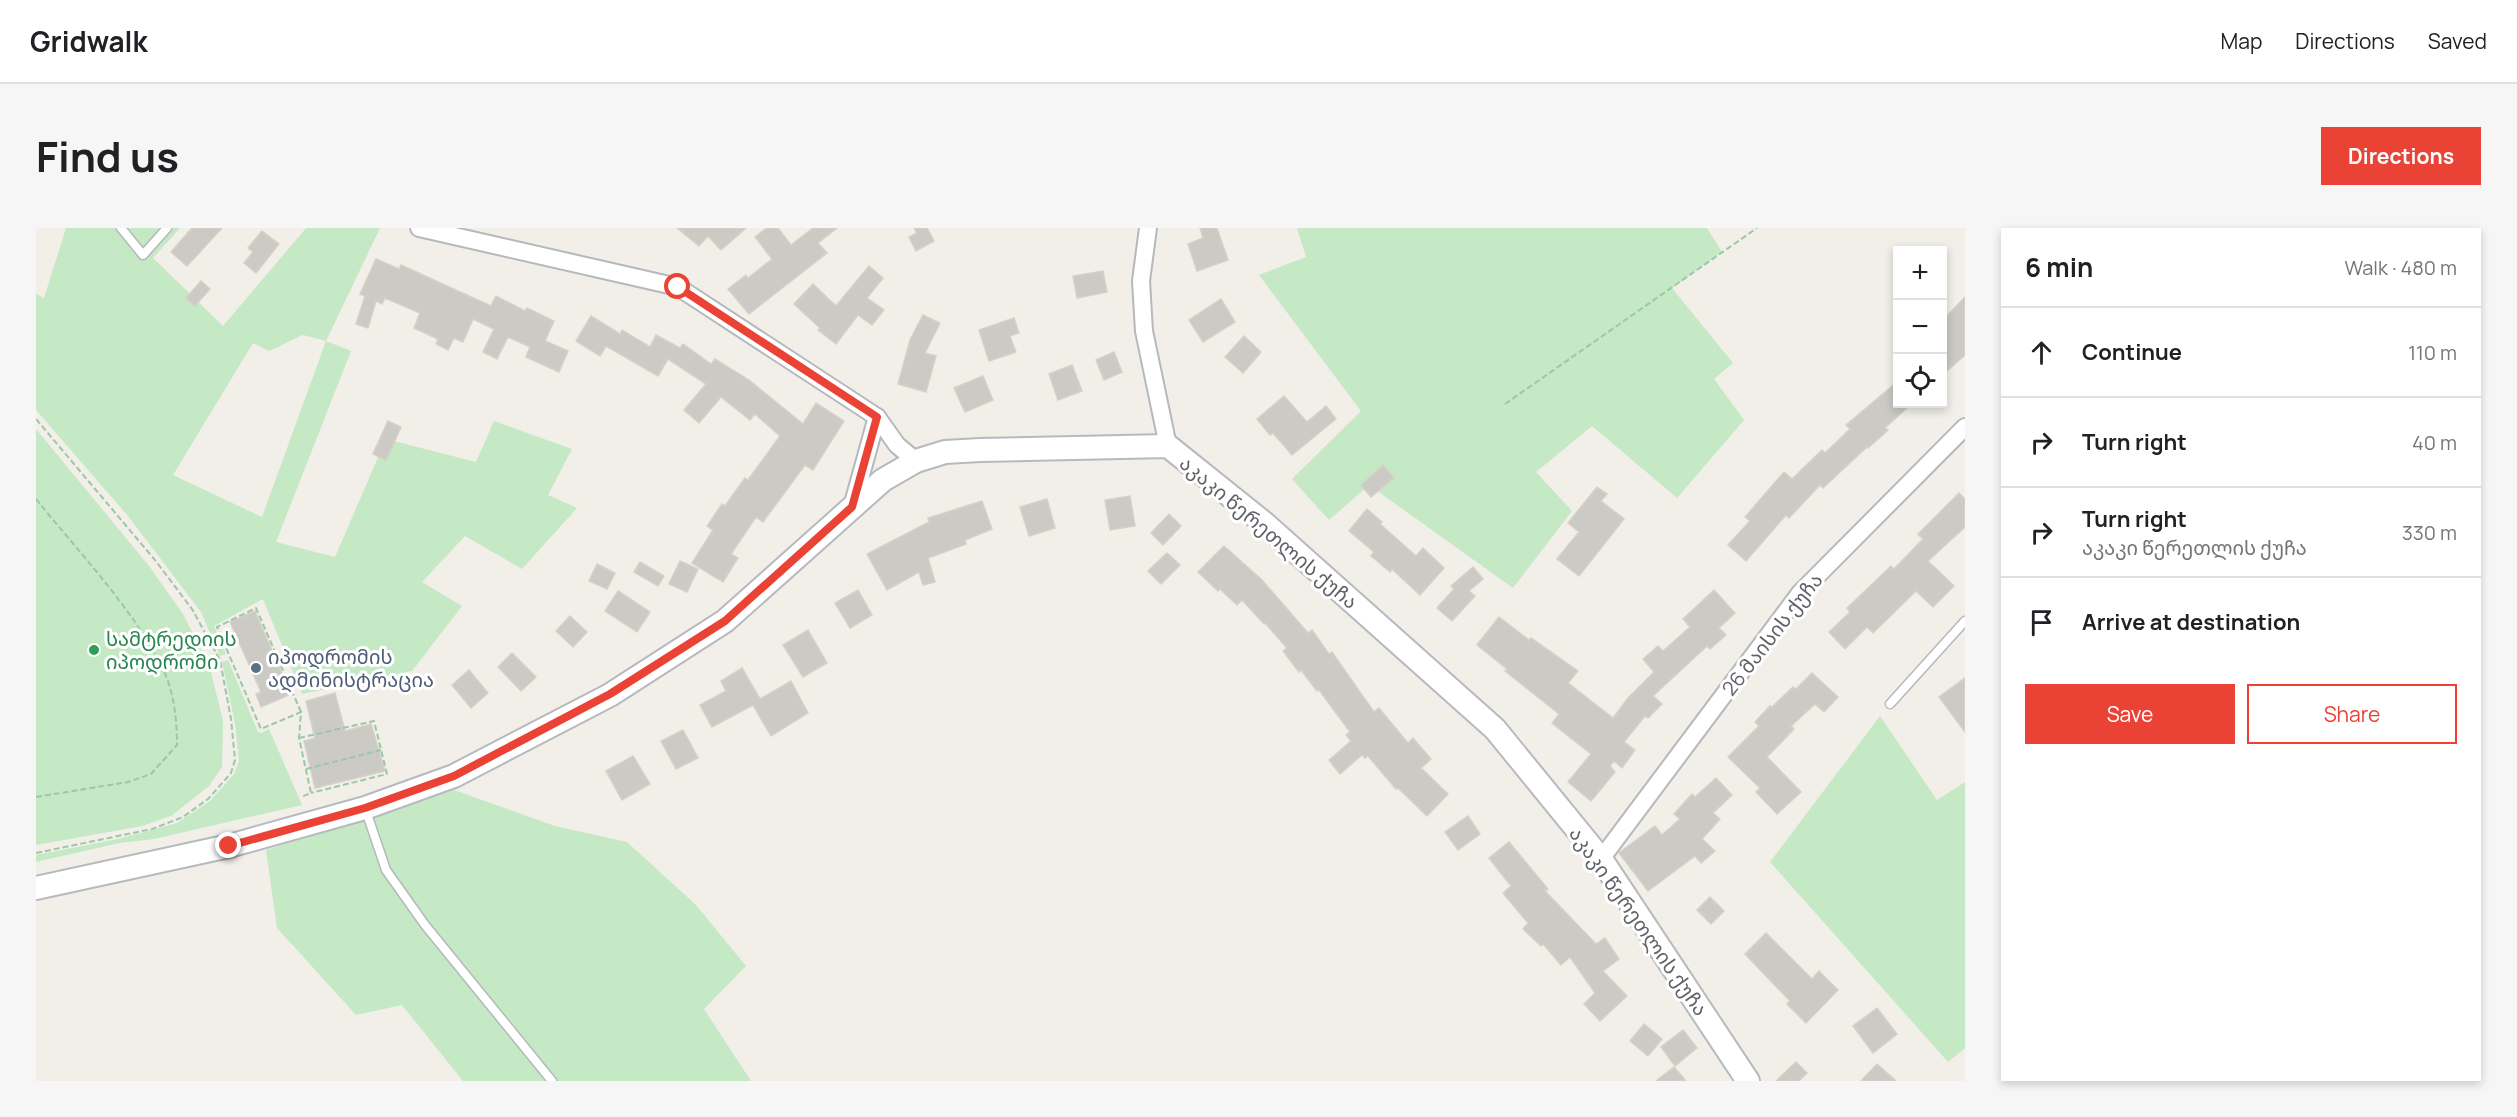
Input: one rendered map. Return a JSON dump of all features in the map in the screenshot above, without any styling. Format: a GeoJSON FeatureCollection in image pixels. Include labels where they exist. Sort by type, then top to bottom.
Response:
{"type":"FeatureCollection","features":[{"type":"Feature","properties":{"kind":"street"},"geometry":{"type":"LineString","coordinates":[[419,228],[678,287],[877,417],[897,445],[916,461]]}},
{"type":"Feature","properties":{"kind":"street"},"geometry":{"type":"LineString","coordinates":[[1148,228],[1141,281],[1144,331],[1168,446]]}},
{"type":"Feature","properties":{"kind":"street"},"geometry":{"type":"LineString","coordinates":[[852,507],[877,417]]}},
{"type":"Feature","properties":{"kind":"street","name":"26 მაისის ქუჩა"},"geometry":{"type":"LineString","coordinates":[[1601,860],[1800,592],[1965,427]]}},
{"type":"Feature","properties":{"kind":"street","name":"აკაკი წერეთლის ქუჩა"},"geometry":{"type":"LineString","coordinates":[[36,888],[229,846],[365,808],[454,776],[610,694],[725,621],[883,480],[916,461],[945,452],[1168,446],[1264,524],[1495,729],[1601,860],[1748,1081]]}},
{"type":"Feature","properties":{"kind":"lane"},"geometry":{"type":"LineString","coordinates":[[121,228],[142,255],[167,228]]}},
{"type":"Feature","properties":{"kind":"lane"},"geometry":{"type":"LineString","coordinates":[[1890,704],[1965,621]]}},
{"type":"Feature","properties":{"kind":"lane"},"geometry":{"type":"LineString","coordinates":[[365,808],[386,870],[425,925],[552,1081]]}},
{"type":"Feature","properties":{"kind":"path"},"geometry":{"type":"LineString","coordinates":[[1505,404],[1757,228]]}},
{"type":"Feature","properties":{"kind":"path"},"geometry":{"type":"LineString","coordinates":[[36,419],[155,560],[192,609],[220,660],[231,718],[235,760],[231,772],[208,799],[183,817],[152,829],[36,853]]}},
{"type":"Feature","properties":{"kind":"path"},"geometry":{"type":"LineString","coordinates":[[36,499],[142,630],[164,670],[177,716],[177,745],[151,774],[128,782],[36,797]]}},
{"type":"Feature","properties":{"kind":"path"},"geometry":{"type":"LineString","coordinates":[[301,712],[261,729],[217,627],[256,608],[301,712],[299,738],[311,793]]}},
{"type":"Feature","properties":{"kind":"path"},"geometry":{"type":"LineString","coordinates":[[220,660],[230,656]]}},
{"type":"Feature","properties":{"kind":"path"},"geometry":{"type":"LineString","coordinates":[[299,738],[374,721],[387,774],[301,797]]}},
{"type":"Feature","properties":{"kind":"path"},"geometry":{"type":"LineString","coordinates":[[306,769],[382,750]]}},
{"type":"Feature","properties":{"kind":"green space"},"geometry":{"type":"Polygon","coordinates":[[[66,228],[180,228],[153,258],[223,326],[306,228],[380,228],[326,341],[351,351],[276,542],[335,557],[386,439],[476,462],[494,421],[572,449],[548,495],[577,508],[522,569],[465,536],[422,582],[462,606],[412,671],[302,694],[263,599],[214,626],[226,654],[220,656],[201,612],[128,516],[36,410],[36,294],[44,298],[66,228]],[[303,335],[269,351],[253,343],[173,475],[262,517],[326,341],[303,335]]]}},
{"type":"Feature","properties":{"kind":"green space"},"geometry":{"type":"Polygon","coordinates":[[[1297,228],[1707,228],[1722,252],[1672,288],[1733,363],[1714,379],[1744,420],[1677,498],[1592,426],[1536,472],[1572,511],[1513,588],[1369,485],[1329,520],[1292,479],[1361,411],[1259,275],[1306,257],[1297,228]]]}},
{"type":"Feature","properties":{"kind":"green space"},"geometry":{"type":"Polygon","coordinates":[[[36,429],[149,566],[183,614],[210,668],[223,721],[222,767],[209,786],[171,816],[142,826],[36,845],[36,429]]]}},
{"type":"Feature","properties":{"kind":"green space"},"geometry":{"type":"Polygon","coordinates":[[[228,660],[258,732],[269,729],[302,805],[154,839],[119,843],[36,862],[36,855],[118,839],[177,823],[210,801],[234,774],[239,761],[235,723],[222,662],[228,660]]]}},
{"type":"Feature","properties":{"kind":"green space"},"geometry":{"type":"Polygon","coordinates":[[[1880,716],[1937,800],[1965,782],[1965,1048],[1948,1062],[1770,862],[1880,716]]]}},
{"type":"Feature","properties":{"kind":"green space"},"geometry":{"type":"Polygon","coordinates":[[[454,790],[555,826],[627,842],[696,905],[746,966],[704,1009],[751,1081],[463,1081],[402,1005],[356,1015],[277,928],[266,850],[454,790]]]}},
{"type":"Feature","properties":{"kind":"building"},"geometry":{"type":"Polygon","coordinates":[[[192,228],[222,228],[187,266],[171,252],[192,228]]]}},
{"type":"Feature","properties":{"kind":"building"},"geometry":{"type":"Polygon","coordinates":[[[677,228],[746,228],[721,250],[708,236],[699,246],[677,228]]]}},
{"type":"Feature","properties":{"kind":"building"},"geometry":{"type":"Polygon","coordinates":[[[767,228],[778,228],[791,245],[813,228],[837,228],[818,243],[827,253],[749,314],[728,289],[746,275],[748,278],[772,259],[755,237],[767,228]]]}},
{"type":"Feature","properties":{"kind":"building"},"geometry":{"type":"Polygon","coordinates":[[[914,228],[927,228],[934,241],[916,251],[909,237],[917,233],[914,228]]]}},
{"type":"Feature","properties":{"kind":"building"},"geometry":{"type":"Polygon","coordinates":[[[1200,228],[1217,228],[1228,260],[1197,271],[1188,244],[1203,238],[1200,228]]]}},
{"type":"Feature","properties":{"kind":"building"},"geometry":{"type":"Polygon","coordinates":[[[262,231],[279,244],[256,273],[244,263],[253,252],[248,248],[262,231]]]}},
{"type":"Feature","properties":{"kind":"building"},"geometry":{"type":"Polygon","coordinates":[[[376,259],[399,269],[401,265],[491,306],[496,296],[525,311],[527,308],[554,321],[545,341],[568,351],[559,372],[526,357],[530,347],[508,337],[497,359],[483,352],[494,329],[473,319],[463,342],[454,338],[448,350],[436,344],[438,339],[414,328],[420,313],[385,298],[382,304],[376,301],[368,328],[356,324],[365,296],[360,294],[376,259]]]}},
{"type":"Feature","properties":{"kind":"building"},"geometry":{"type":"Polygon","coordinates":[[[869,266],[883,278],[867,298],[884,310],[872,325],[858,315],[836,344],[818,330],[820,328],[794,304],[813,284],[836,306],[869,266]]]}},
{"type":"Feature","properties":{"kind":"building"},"geometry":{"type":"Polygon","coordinates":[[[1103,271],[1107,292],[1077,298],[1073,276],[1103,271]]]}},
{"type":"Feature","properties":{"kind":"building"},"geometry":{"type":"Polygon","coordinates":[[[201,281],[210,289],[195,306],[186,298],[201,281]]]}},
{"type":"Feature","properties":{"kind":"building"},"geometry":{"type":"Polygon","coordinates":[[[1965,297],[1965,355],[1948,370],[1947,369],[1947,316],[1965,297]]]}},
{"type":"Feature","properties":{"kind":"building"},"geometry":{"type":"Polygon","coordinates":[[[1221,299],[1235,322],[1203,342],[1189,320],[1221,299]]]}},
{"type":"Feature","properties":{"kind":"building"},"geometry":{"type":"Polygon","coordinates":[[[923,315],[940,323],[925,353],[936,356],[926,392],[898,384],[910,340],[923,315]]]}},
{"type":"Feature","properties":{"kind":"building"},"geometry":{"type":"Polygon","coordinates":[[[591,316],[620,334],[622,330],[650,347],[656,335],[680,348],[683,344],[711,364],[715,359],[749,380],[803,424],[816,403],[844,421],[813,470],[805,465],[763,522],[756,517],[731,554],[738,558],[723,582],[692,563],[713,530],[707,526],[722,504],[725,506],[745,478],[748,480],[780,436],[755,414],[750,420],[721,397],[699,423],[684,410],[706,384],[668,359],[658,376],[606,346],[600,356],[576,341],[591,316]]]}},
{"type":"Feature","properties":{"kind":"building"},"geometry":{"type":"Polygon","coordinates":[[[1014,318],[1019,333],[1010,336],[1016,352],[989,361],[979,330],[1014,318]]]}},
{"type":"Feature","properties":{"kind":"building"},"geometry":{"type":"Polygon","coordinates":[[[1244,336],[1261,352],[1243,373],[1225,357],[1244,336]]]}},
{"type":"Feature","properties":{"kind":"building"},"geometry":{"type":"Polygon","coordinates":[[[1114,352],[1122,372],[1104,380],[1096,360],[1114,352]]]}},
{"type":"Feature","properties":{"kind":"building"},"geometry":{"type":"Polygon","coordinates":[[[1072,365],[1082,391],[1058,400],[1049,374],[1072,365]]]}},
{"type":"Feature","properties":{"kind":"building"},"geometry":{"type":"Polygon","coordinates":[[[983,376],[993,400],[965,412],[954,388],[983,376]]]}},
{"type":"Feature","properties":{"kind":"building"},"geometry":{"type":"Polygon","coordinates":[[[1893,385],[1893,408],[1907,408],[1885,428],[1888,430],[1823,488],[1820,485],[1789,518],[1786,515],[1746,561],[1728,545],[1750,521],[1745,517],[1784,472],[1792,479],[1822,450],[1825,453],[1850,429],[1846,425],[1893,385]]]}},
{"type":"Feature","properties":{"kind":"building"},"geometry":{"type":"Polygon","coordinates":[[[1284,396],[1307,422],[1326,406],[1336,419],[1292,455],[1273,433],[1270,435],[1257,419],[1284,396]]]}},
{"type":"Feature","properties":{"kind":"building"},"geometry":{"type":"Polygon","coordinates":[[[388,421],[401,427],[386,460],[373,454],[388,421]]]}},
{"type":"Feature","properties":{"kind":"building"},"geometry":{"type":"Polygon","coordinates":[[[1383,465],[1394,478],[1371,497],[1361,485],[1383,465]]]}},
{"type":"Feature","properties":{"kind":"building"},"geometry":{"type":"Polygon","coordinates":[[[1597,487],[1607,494],[1601,501],[1624,519],[1579,576],[1557,559],[1579,532],[1568,523],[1597,487]]]}},
{"type":"Feature","properties":{"kind":"building"},"geometry":{"type":"Polygon","coordinates":[[[1959,493],[1965,499],[1965,527],[1928,561],[1954,586],[1933,607],[1916,591],[1873,633],[1867,627],[1845,649],[1829,632],[1850,612],[1847,608],[1891,566],[1894,569],[1923,539],[1918,534],[1959,493]]]}},
{"type":"Feature","properties":{"kind":"building"},"geometry":{"type":"Polygon","coordinates":[[[1130,496],[1135,526],[1110,530],[1105,500],[1130,496]]]}},
{"type":"Feature","properties":{"kind":"building"},"geometry":{"type":"Polygon","coordinates":[[[1047,499],[1055,528],[1029,536],[1020,507],[1047,499]]]}},
{"type":"Feature","properties":{"kind":"building"},"geometry":{"type":"Polygon","coordinates":[[[982,501],[992,529],[965,540],[966,544],[928,558],[935,582],[923,585],[919,572],[887,590],[867,554],[929,522],[928,518],[982,501]]]}},
{"type":"Feature","properties":{"kind":"building"},"geometry":{"type":"Polygon","coordinates":[[[1367,509],[1382,522],[1380,524],[1416,556],[1423,548],[1444,568],[1420,595],[1392,569],[1390,572],[1371,556],[1374,552],[1349,531],[1367,509]]]}},
{"type":"Feature","properties":{"kind":"building"},"geometry":{"type":"Polygon","coordinates":[[[1169,514],[1181,526],[1163,545],[1151,533],[1169,514]]]}},
{"type":"Feature","properties":{"kind":"building"},"geometry":{"type":"Polygon","coordinates":[[[1224,546],[1262,580],[1308,633],[1312,630],[1329,654],[1332,652],[1374,712],[1379,708],[1408,743],[1413,738],[1431,759],[1421,768],[1448,794],[1427,816],[1398,788],[1396,789],[1368,756],[1365,758],[1362,755],[1340,774],[1329,760],[1351,741],[1346,735],[1350,732],[1319,690],[1317,691],[1301,670],[1299,672],[1283,651],[1287,648],[1265,623],[1242,600],[1237,605],[1198,572],[1224,546]]]}},
{"type":"Feature","properties":{"kind":"building"},"geometry":{"type":"Polygon","coordinates":[[[1167,553],[1180,565],[1161,584],[1148,571],[1167,553]]]}},
{"type":"Feature","properties":{"kind":"building"},"geometry":{"type":"Polygon","coordinates":[[[680,561],[698,569],[687,592],[669,584],[680,561]]]}},
{"type":"Feature","properties":{"kind":"building"},"geometry":{"type":"Polygon","coordinates":[[[640,562],[664,576],[658,586],[634,572],[640,562]]]}},
{"type":"Feature","properties":{"kind":"building"},"geometry":{"type":"Polygon","coordinates":[[[597,564],[615,573],[607,589],[589,581],[597,564]]]}},
{"type":"Feature","properties":{"kind":"building"},"geometry":{"type":"Polygon","coordinates":[[[1473,567],[1483,579],[1469,591],[1475,596],[1452,621],[1437,608],[1454,589],[1451,586],[1473,567]]]}},
{"type":"Feature","properties":{"kind":"building"},"geometry":{"type":"Polygon","coordinates":[[[858,590],[872,615],[850,628],[835,603],[858,590]]]}},
{"type":"Feature","properties":{"kind":"building"},"geometry":{"type":"Polygon","coordinates":[[[1714,590],[1735,613],[1719,628],[1726,635],[1710,649],[1707,646],[1653,696],[1662,704],[1648,718],[1645,716],[1624,742],[1635,750],[1622,768],[1614,761],[1610,766],[1615,772],[1591,801],[1568,782],[1591,754],[1552,723],[1559,714],[1505,671],[1507,669],[1477,645],[1499,617],[1529,640],[1531,638],[1578,671],[1568,683],[1613,718],[1628,698],[1654,672],[1643,659],[1658,646],[1663,651],[1690,627],[1683,619],[1714,590]]]}},
{"type":"Feature","properties":{"kind":"building"},"geometry":{"type":"Polygon","coordinates":[[[618,591],[650,612],[637,632],[605,611],[618,591]]]}},
{"type":"Feature","properties":{"kind":"building"},"geometry":{"type":"Polygon","coordinates":[[[255,611],[291,694],[261,707],[256,694],[261,692],[230,622],[255,611]]]}},
{"type":"Feature","properties":{"kind":"building"},"geometry":{"type":"Polygon","coordinates":[[[570,616],[587,632],[573,647],[556,631],[570,616]]]}},
{"type":"Feature","properties":{"kind":"building"},"geometry":{"type":"Polygon","coordinates":[[[808,630],[827,663],[803,677],[783,645],[808,630]]]}},
{"type":"Feature","properties":{"kind":"building"},"geometry":{"type":"Polygon","coordinates":[[[512,653],[536,677],[521,691],[498,667],[512,653]]]}},
{"type":"Feature","properties":{"kind":"building"},"geometry":{"type":"Polygon","coordinates":[[[742,668],[760,699],[791,681],[808,713],[771,736],[753,705],[712,727],[700,705],[726,691],[721,681],[742,668]]]}},
{"type":"Feature","properties":{"kind":"building"},"geometry":{"type":"Polygon","coordinates":[[[469,670],[488,693],[471,708],[452,685],[469,670]]]}},
{"type":"Feature","properties":{"kind":"building"},"geometry":{"type":"Polygon","coordinates":[[[1812,673],[1838,697],[1824,712],[1815,704],[1791,726],[1794,729],[1767,757],[1801,792],[1777,814],[1756,792],[1760,788],[1728,757],[1759,726],[1755,722],[1770,706],[1772,707],[1793,687],[1796,689],[1812,673]]]}},
{"type":"Feature","properties":{"kind":"building"},"geometry":{"type":"Polygon","coordinates":[[[1965,678],[1965,732],[1939,697],[1965,678]]]}},
{"type":"Feature","properties":{"kind":"building"},"geometry":{"type":"Polygon","coordinates":[[[335,693],[345,731],[371,724],[385,771],[315,788],[304,741],[315,738],[306,701],[335,693]]]}},
{"type":"Feature","properties":{"kind":"building"},"geometry":{"type":"Polygon","coordinates":[[[683,730],[698,758],[676,769],[661,741],[683,730]]]}},
{"type":"Feature","properties":{"kind":"building"},"geometry":{"type":"Polygon","coordinates":[[[633,756],[650,784],[622,800],[606,771],[633,756]]]}},
{"type":"Feature","properties":{"kind":"building"},"geometry":{"type":"Polygon","coordinates":[[[1716,778],[1732,795],[1713,813],[1720,819],[1702,839],[1715,851],[1701,863],[1695,856],[1648,891],[1619,853],[1655,826],[1662,835],[1680,819],[1674,814],[1692,794],[1695,797],[1716,778]]]}},
{"type":"Feature","properties":{"kind":"building"},"geometry":{"type":"Polygon","coordinates":[[[1468,816],[1480,834],[1458,850],[1445,832],[1468,816]]]}},
{"type":"Feature","properties":{"kind":"building"},"geometry":{"type":"Polygon","coordinates":[[[1509,842],[1548,889],[1545,891],[1596,944],[1605,938],[1619,959],[1603,971],[1627,996],[1600,1021],[1584,1004],[1595,993],[1570,957],[1561,965],[1543,944],[1541,946],[1523,929],[1528,923],[1503,893],[1511,886],[1489,858],[1509,842]]]}},
{"type":"Feature","properties":{"kind":"building"},"geometry":{"type":"Polygon","coordinates":[[[1710,897],[1724,911],[1711,924],[1697,910],[1710,897]]]}},
{"type":"Feature","properties":{"kind":"building"},"geometry":{"type":"Polygon","coordinates":[[[1766,933],[1812,979],[1819,971],[1838,990],[1806,1023],[1787,1004],[1790,1001],[1745,954],[1766,933]]]}},
{"type":"Feature","properties":{"kind":"building"},"geometry":{"type":"Polygon","coordinates":[[[1877,1008],[1897,1034],[1873,1053],[1853,1026],[1877,1008]]]}},
{"type":"Feature","properties":{"kind":"building"},"geometry":{"type":"Polygon","coordinates":[[[1644,1024],[1662,1039],[1648,1056],[1630,1041],[1644,1024]]]}},
{"type":"Feature","properties":{"kind":"building"},"geometry":{"type":"Polygon","coordinates":[[[1683,1030],[1697,1048],[1675,1066],[1661,1047],[1683,1030]]]}},
{"type":"Feature","properties":{"kind":"building"},"geometry":{"type":"Polygon","coordinates":[[[1796,1062],[1807,1073],[1799,1081],[1776,1081],[1796,1062]]]}},
{"type":"Feature","properties":{"kind":"building"},"geometry":{"type":"Polygon","coordinates":[[[1877,1064],[1896,1081],[1861,1081],[1877,1064]]]}},
{"type":"Feature","properties":{"kind":"building"},"geometry":{"type":"Polygon","coordinates":[[[1674,1067],[1686,1081],[1656,1081],[1674,1067]]]}},
{"type":"Feature","properties":{"kind":"place","name":"სამტრედიის იპოდრომი"},"geometry":{"type":"Point","coordinates":[94,650]}},
{"type":"Feature","properties":{"kind":"place","name":"იპოდრომის ადმინისტრაცია"},"geometry":{"type":"Point","coordinates":[256,668]}},
{"type":"Feature","properties":{"kind":"route"},"geometry":{"type":"LineString","coordinates":[[229,846],[365,808],[454,776],[610,694],[725,621],[852,507],[877,417],[678,287]]}}]}
